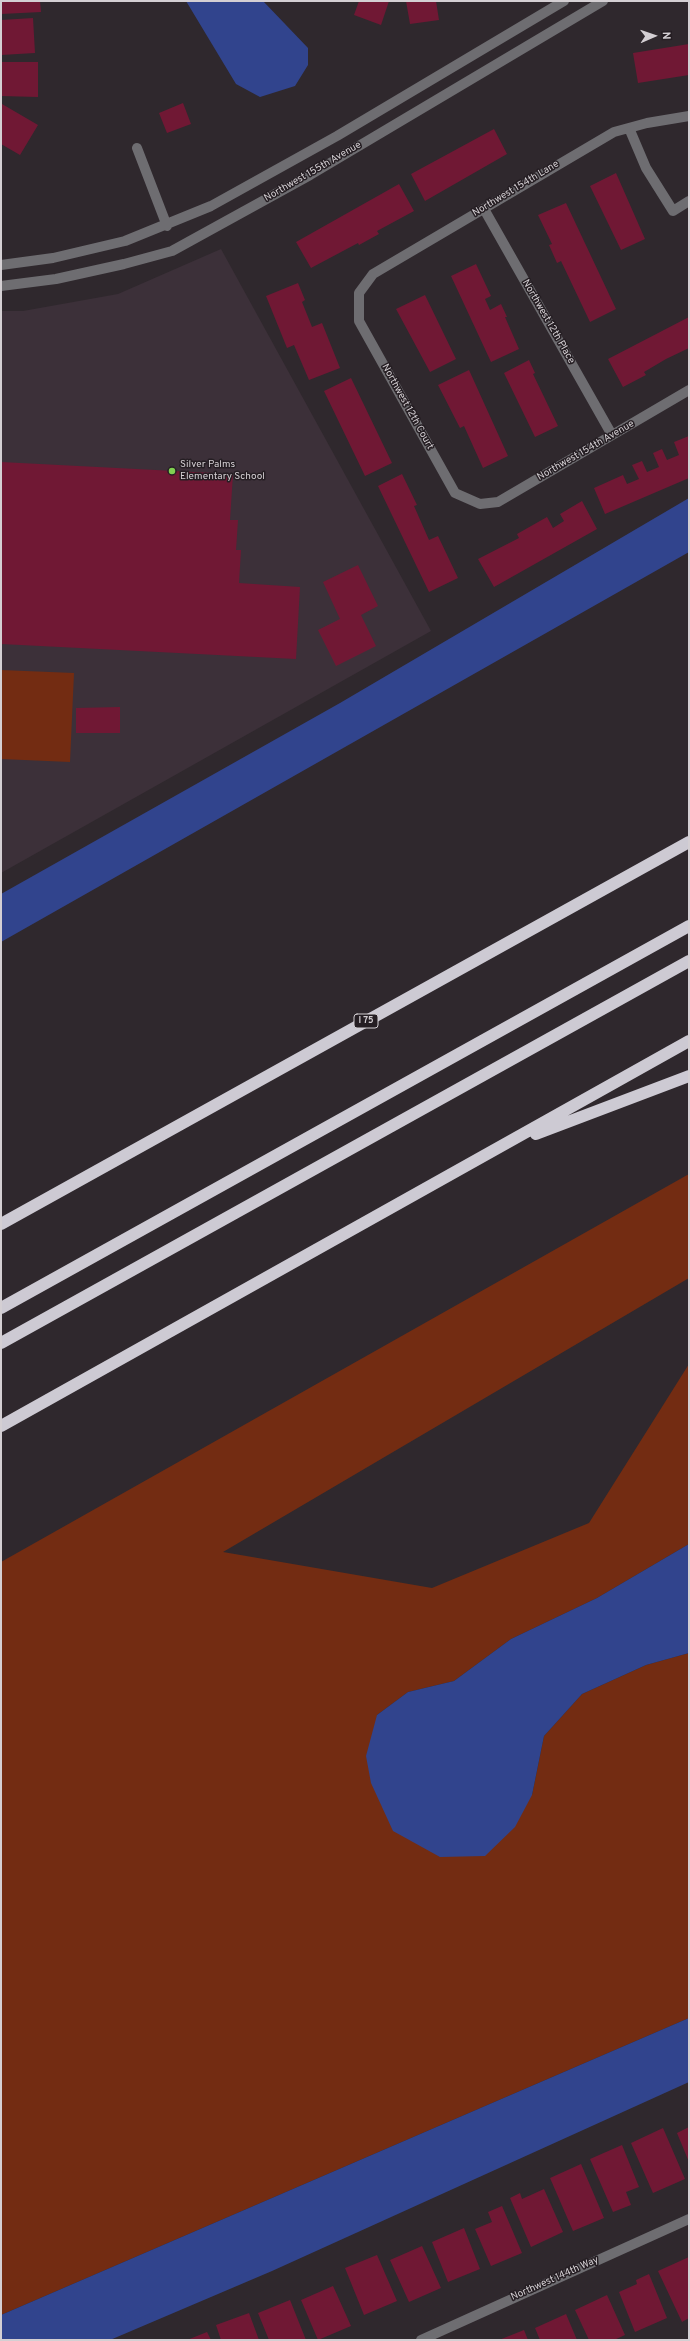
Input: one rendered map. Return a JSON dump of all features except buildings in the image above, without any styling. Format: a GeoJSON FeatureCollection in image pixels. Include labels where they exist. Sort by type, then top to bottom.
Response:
{"type":"FeatureCollection","features":[{"type":"Feature","properties":{"kind":"highway","name":"I 75"},"geometry":{"type":"LineString","coordinates":[[1,1224],[689,842]]}},
{"type":"Feature","properties":{"kind":"highway"},"geometry":{"type":"LineString","coordinates":[[1,1308],[689,926]]}},
{"type":"Feature","properties":{"kind":"highway"},"geometry":{"type":"LineString","coordinates":[[1,1343],[689,961]]}},
{"type":"Feature","properties":{"kind":"highway"},"geometry":{"type":"LineString","coordinates":[[1,1426],[689,1041]]}},
{"type":"Feature","properties":{"kind":"highway"},"geometry":{"type":"LineString","coordinates":[[499,1148],[689,1076]]}},
{"type":"Feature","properties":{"kind":"street","name":"Northwest 155th Avenue"},"geometry":{"type":"LineString","coordinates":[[1,265],[67,254],[125,240],[167,226],[211,206],[337,136],[564,1]]}},
{"type":"Feature","properties":{"kind":"street","name":"Northwest 155th Avenue"},"geometry":{"type":"LineString","coordinates":[[1,286],[56,279],[124,264],[172,251],[310,174],[603,1]]}},
{"type":"Feature","properties":{"kind":"street","name":"Northwest 154th Lane"},"geometry":{"type":"LineString","coordinates":[[359,293],[373,274],[614,132],[689,116]]}},
{"type":"Feature","properties":{"kind":"street"},"geometry":{"type":"LineString","coordinates":[[629,128],[646,168],[673,210],[689,202]]}},
{"type":"Feature","properties":{"kind":"street"},"geometry":{"type":"LineString","coordinates":[[137,148],[167,226]]}},
{"type":"Feature","properties":{"kind":"street","name":"Northwest 12th Place"},"geometry":{"type":"LineString","coordinates":[[484,209],[612,435]]}},
{"type":"Feature","properties":{"kind":"street","name":"Northwest 12th Court"},"geometry":{"type":"LineString","coordinates":[[359,293],[359,321],[455,494],[480,504]]}},
{"type":"Feature","properties":{"kind":"street","name":"Northwest 154th Avenue"},"geometry":{"type":"LineString","coordinates":[[480,504],[498,502],[689,390]]}},
{"type":"Feature","properties":{"kind":"street","name":"Northwest 144th Way"},"geometry":{"type":"LineString","coordinates":[[421,2340],[689,2219]]}},
{"type":"Feature","properties":{"kind":"shaded area","name":"Silver Palms Elementary School"},"geometry":{"type":"Polygon","coordinates":[[[221,249],[431,631],[1,873],[1,311],[23,311],[118,294],[221,249]]]}},
{"type":"Feature","properties":{"kind":"shaded area"},"geometry":{"type":"Polygon","coordinates":[[[1,670],[74,673],[70,762],[1,759],[1,670]]]}},
{"type":"Feature","properties":{"kind":"shaded area"},"geometry":{"type":"Polygon","coordinates":[[[689,1174],[689,1278],[223,1552],[432,1588],[589,1523],[689,1364],[689,1544],[597,1598],[511,1639],[454,1681],[408,1692],[377,1715],[532,1795],[544,1736],[582,1694],[646,1665],[689,1653],[689,2018],[1,2315],[1,1562],[689,1174]]]}},
{"type":"Feature","properties":{"kind":"water"},"geometry":{"type":"Polygon","coordinates":[[[186,1],[263,1],[308,48],[308,65],[295,86],[260,97],[236,84],[186,1]]]}},
{"type":"Feature","properties":{"kind":"water"},"geometry":{"type":"Polygon","coordinates":[[[689,498],[689,552],[1,942],[1,894],[340,703],[689,498]]]}},
{"type":"Feature","properties":{"kind":"water"},"geometry":{"type":"Polygon","coordinates":[[[689,1544],[689,1653],[646,1665],[582,1694],[544,1736],[532,1795],[515,1827],[485,1856],[440,1857],[393,1831],[371,1783],[366,1756],[377,1715],[408,1692],[454,1681],[511,1639],[597,1598],[689,1544]]]}},
{"type":"Feature","properties":{"kind":"water"},"geometry":{"type":"Polygon","coordinates":[[[689,2018],[689,2082],[272,2271],[110,2340],[1,2340],[1,2315],[689,2018]]]}},
{"type":"Feature","properties":{"kind":"place","name":"Silver Palms Elementary School"},"geometry":{"type":"Point","coordinates":[172,471]}}]}
